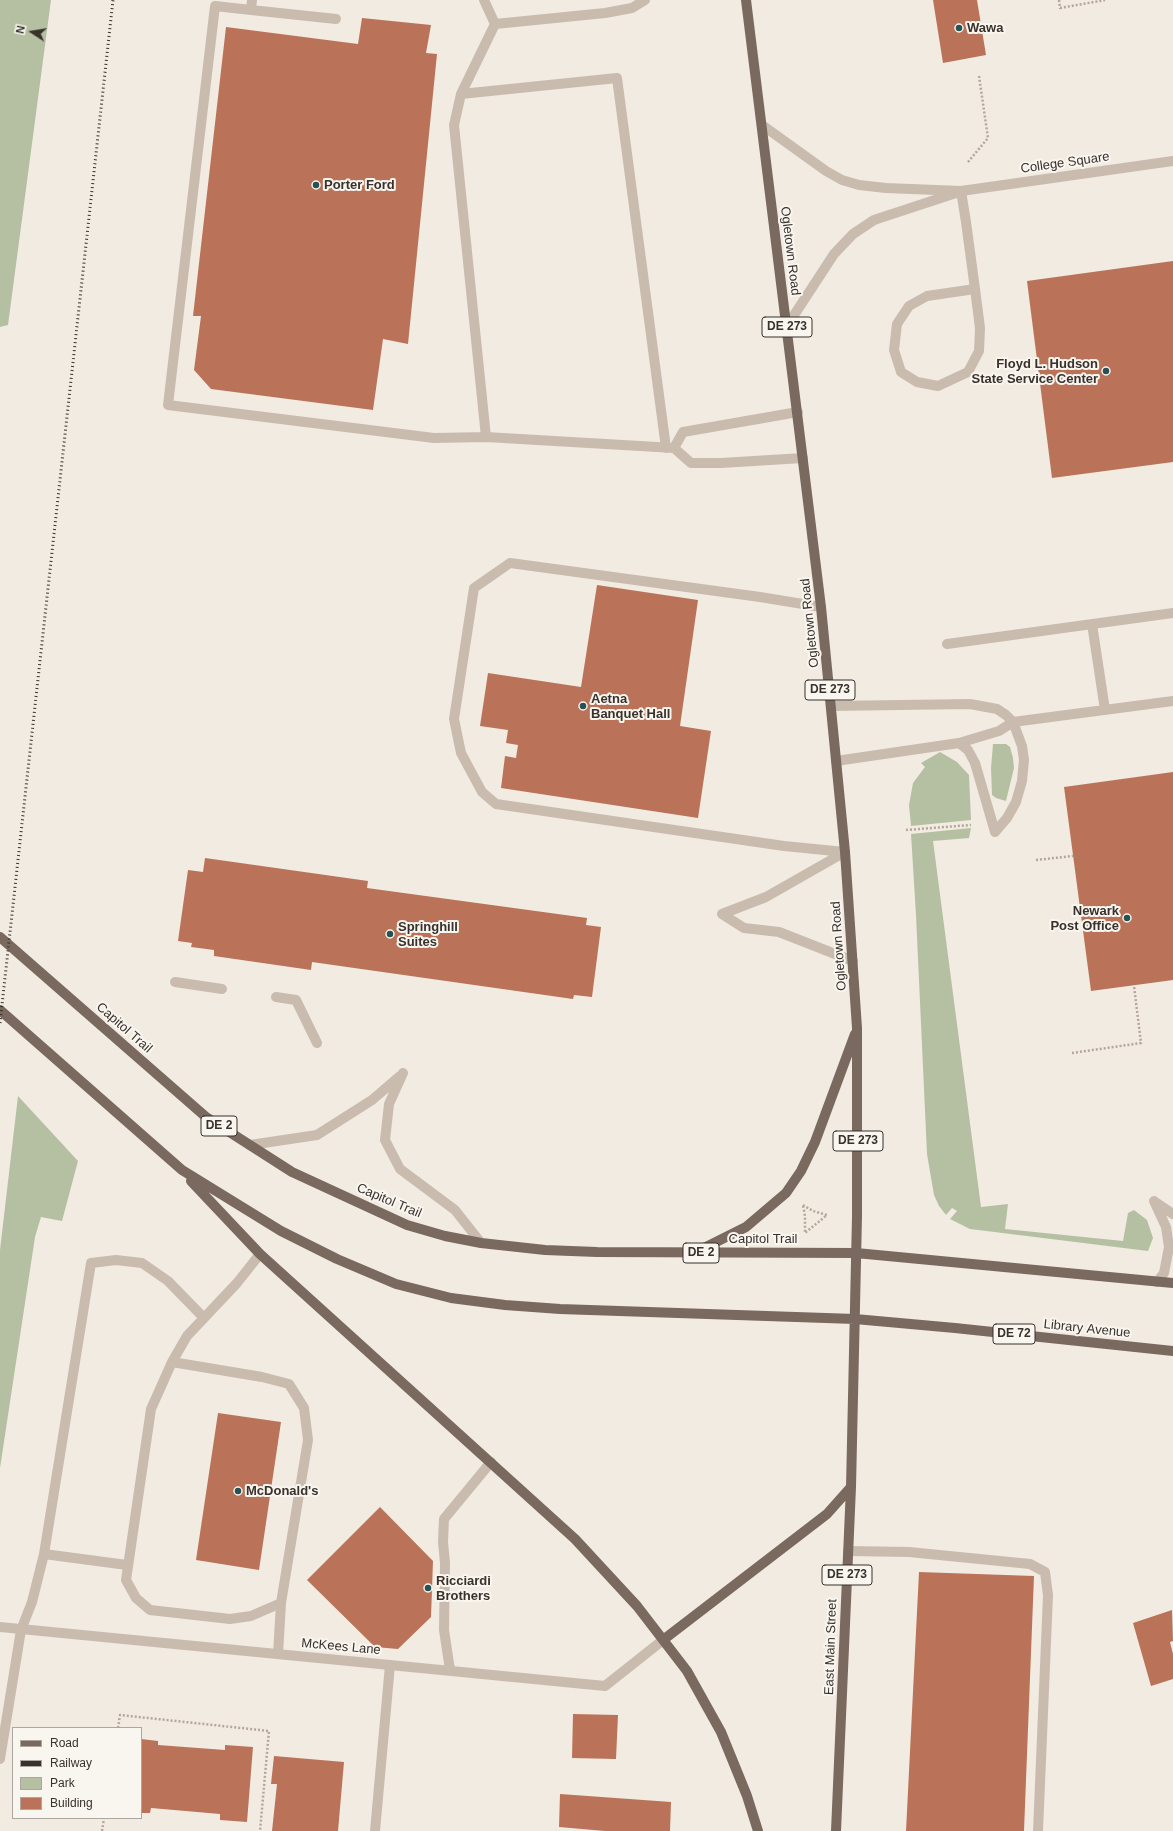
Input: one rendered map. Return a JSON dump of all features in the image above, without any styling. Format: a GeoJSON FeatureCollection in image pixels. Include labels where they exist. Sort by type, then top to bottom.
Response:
{"type":"FeatureCollection","features":[{"type":"Feature","properties":{"kind":"main road","name":"Ogletown Road"},"geometry":{"type":"LineString","coordinates":[[746,0],[821,607],[845,852],[857,1028],[858,1120],[855,1319]]}},
{"type":"Feature","properties":{"kind":"main road","name":"Capitol Trail"},"geometry":{"type":"LineString","coordinates":[[0,937],[206,1117],[292,1172],[407,1225],[445,1236],[481,1243],[545,1250],[856,1254]]}},
{"type":"Feature","properties":{"kind":"main road"},"geometry":{"type":"LineString","coordinates":[[0,1010],[182,1170],[260,1254],[491,1462],[575,1540],[637,1606],[687,1671],[721,1732],[747,1796],[758,1831]]}},
{"type":"Feature","properties":{"kind":"main road"},"geometry":{"type":"LineString","coordinates":[[696,1253],[746,1227],[786,1192],[801,1171],[815,1142],[857,1028]]}},
{"type":"Feature","properties":{"kind":"main road"},"geometry":{"type":"LineString","coordinates":[[182,1170],[281,1231],[337,1259],[396,1284],[451,1298],[505,1305],[560,1309],[855,1319]]}},
{"type":"Feature","properties":{"kind":"main road"},"geometry":{"type":"LineString","coordinates":[[856,1254],[1173,1283]]}},
{"type":"Feature","properties":{"kind":"main road","name":"Library Avenue"},"geometry":{"type":"LineString","coordinates":[[855,1319],[1173,1351]]}},
{"type":"Feature","properties":{"kind":"main road","name":"East Main Street"},"geometry":{"type":"LineString","coordinates":[[836,1831],[851,1487],[855,1319]]}},
{"type":"Feature","properties":{"kind":"main road"},"geometry":{"type":"LineString","coordinates":[[663,1640],[822,1518],[851,1487]]}},
{"type":"Feature","properties":{"kind":"street"},"geometry":{"type":"LineString","coordinates":[[484,0],[495,24]]}},
{"type":"Feature","properties":{"kind":"street"},"geometry":{"type":"LineString","coordinates":[[495,24],[605,13],[632,8],[645,0]]}},
{"type":"Feature","properties":{"kind":"street"},"geometry":{"type":"LineString","coordinates":[[336,19],[252,5],[214,6],[168,405],[434,438],[486,437],[670,448],[691,463],[722,463],[803,458]]}},
{"type":"Feature","properties":{"kind":"street"},"geometry":{"type":"LineString","coordinates":[[486,437],[454,125],[461,94],[495,24]]}},
{"type":"Feature","properties":{"kind":"street"},"geometry":{"type":"LineString","coordinates":[[461,94],[617,78],[670,448]]}},
{"type":"Feature","properties":{"kind":"street"},"geometry":{"type":"LineString","coordinates":[[762,125],[826,171],[842,180],[859,185],[886,188],[961,191]]}},
{"type":"Feature","properties":{"kind":"street","name":"College Square"},"geometry":{"type":"LineString","coordinates":[[961,191],[1173,161]]}},
{"type":"Feature","properties":{"kind":"street"},"geometry":{"type":"LineString","coordinates":[[961,191],[975,289],[980,328],[979,352],[968,372],[938,386],[917,382],[901,372],[894,350],[897,324],[909,306],[926,296],[975,289]]}},
{"type":"Feature","properties":{"kind":"street"},"geometry":{"type":"LineString","coordinates":[[787,326],[834,254],[853,234],[874,220],[961,191]]}},
{"type":"Feature","properties":{"kind":"street"},"geometry":{"type":"LineString","coordinates":[[670,448],[683,432],[798,412]]}},
{"type":"Feature","properties":{"kind":"street"},"geometry":{"type":"LineString","coordinates":[[821,607],[760,597],[510,563],[474,588],[454,719],[461,753],[482,792],[496,804],[784,846],[845,852]]}},
{"type":"Feature","properties":{"kind":"street"},"geometry":{"type":"LineString","coordinates":[[947,644],[1173,613]]}},
{"type":"Feature","properties":{"kind":"street"},"geometry":{"type":"LineString","coordinates":[[1092,624],[1105,710]]}},
{"type":"Feature","properties":{"kind":"street"},"geometry":{"type":"LineString","coordinates":[[836,760],[959,743],[999,731],[1013,722],[1173,701]]}},
{"type":"Feature","properties":{"kind":"street"},"geometry":{"type":"LineString","coordinates":[[831,706],[970,704],[997,709],[1013,722],[1022,746],[1024,760],[1022,781],[1016,802],[1007,818],[995,832],[975,763],[968,750],[959,743]]}},
{"type":"Feature","properties":{"kind":"street"},"geometry":{"type":"LineString","coordinates":[[845,852],[766,897],[722,914],[744,928],[780,932],[853,961]]}},
{"type":"Feature","properties":{"kind":"street"},"geometry":{"type":"LineString","coordinates":[[176,982],[222,989]]}},
{"type":"Feature","properties":{"kind":"street"},"geometry":{"type":"LineString","coordinates":[[276,997],[296,1000],[317,1043]]}},
{"type":"Feature","properties":{"kind":"street"},"geometry":{"type":"LineString","coordinates":[[250,1145],[317,1136],[372,1100],[403,1073],[389,1104],[385,1140],[400,1169],[455,1210],[481,1243]]}},
{"type":"Feature","properties":{"kind":"street"},"geometry":{"type":"LineString","coordinates":[[1157,1282],[1164,1273],[1169,1247],[1166,1227],[1154,1201],[1173,1214]]}},
{"type":"Feature","properties":{"kind":"street"},"geometry":{"type":"LineString","coordinates":[[260,1254],[237,1284],[187,1336],[172,1362],[151,1409],[126,1580],[136,1598],[150,1610],[230,1620],[250,1616],[281,1603]]}},
{"type":"Feature","properties":{"kind":"street"},"geometry":{"type":"LineString","coordinates":[[0,1759],[21,1630],[32,1602],[44,1554],[91,1263],[116,1260],[142,1263],[168,1281],[204,1318]]}},
{"type":"Feature","properties":{"kind":"street"},"geometry":{"type":"LineString","coordinates":[[172,1362],[289,1384],[304,1408],[308,1440],[281,1603],[278,1654]]}},
{"type":"Feature","properties":{"kind":"street"},"geometry":{"type":"LineString","coordinates":[[450,1670],[444,1630],[444,1519],[491,1462]]}},
{"type":"Feature","properties":{"kind":"street"},"geometry":{"type":"LineString","coordinates":[[848,1551],[909,1552],[1030,1564],[1045,1572],[1048,1595],[1038,1831]]}},
{"type":"Feature","properties":{"kind":"street"},"geometry":{"type":"LineString","coordinates":[[44,1554],[127,1565]]}},
{"type":"Feature","properties":{"kind":"street","name":"McKees Lane"},"geometry":{"type":"LineString","coordinates":[[0,1627],[605,1686],[663,1640]]}},
{"type":"Feature","properties":{"kind":"street"},"geometry":{"type":"LineString","coordinates":[[375,1831],[390,1665]]}},
{"type":"Feature","properties":{"kind":"path"},"geometry":{"type":"LineString","coordinates":[[1059,0],[1060,8],[1105,0]]}},
{"type":"Feature","properties":{"kind":"path"},"geometry":{"type":"LineString","coordinates":[[968,162],[988,138],[979,76]]}},
{"type":"Feature","properties":{"kind":"path"},"geometry":{"type":"LineString","coordinates":[[906,830],[975,824]]}},
{"type":"Feature","properties":{"kind":"path"},"geometry":{"type":"LineString","coordinates":[[1036,860],[1073,856]]}},
{"type":"Feature","properties":{"kind":"path"},"geometry":{"type":"LineString","coordinates":[[1072,1052],[1141,1043],[1134,986]]}},
{"type":"Feature","properties":{"kind":"path"},"geometry":{"type":"LineString","coordinates":[[803,1205],[813,1211],[827,1215],[810,1228],[805,1233],[805,1216],[803,1205]]}},
{"type":"Feature","properties":{"kind":"path"},"geometry":{"type":"LineString","coordinates":[[118,1727],[120,1715],[269,1731],[260,1831]]}},
{"type":"Feature","properties":{"kind":"path"},"geometry":{"type":"LineString","coordinates":[[102,1831],[104,1819]]}},
{"type":"Feature","properties":{"kind":"green space"},"geometry":{"type":"Polygon","coordinates":[[[0,0],[51,0],[8,325],[0,327],[0,0]]]}},
{"type":"Feature","properties":{"kind":"green space"},"geometry":{"type":"Polygon","coordinates":[[[993,744],[1006,744],[1010,747],[1013,758],[1014,768],[1006,801],[992,795],[991,768],[993,744]]]}},
{"type":"Feature","properties":{"kind":"green space"},"geometry":{"type":"Polygon","coordinates":[[[940,752],[957,762],[969,775],[971,820],[911,826],[909,805],[913,783],[925,767],[921,763],[940,752]]]}},
{"type":"Feature","properties":{"kind":"green space"},"geometry":{"type":"Polygon","coordinates":[[[971,828],[969,838],[933,841],[981,1207],[1008,1204],[1005,1229],[1123,1241],[1128,1213],[1134,1210],[1147,1220],[1153,1238],[1148,1251],[970,1229],[950,1219],[957,1211],[952,1208],[946,1215],[939,1206],[934,1195],[927,1154],[911,834],[971,828]]]}},
{"type":"Feature","properties":{"kind":"green space"},"geometry":{"type":"Polygon","coordinates":[[[18,1096],[78,1161],[62,1221],[41,1217],[35,1237],[0,1468],[0,1250],[18,1096]]]}},
{"type":"Feature","properties":{"kind":"building","name":"Wawa"},"geometry":{"type":"Polygon","coordinates":[[[933,0],[977,0],[986,55],[943,63],[933,0]]]}},
{"type":"Feature","properties":{"kind":"building","name":"Porter Ford"},"geometry":{"type":"Polygon","coordinates":[[[362,18],[431,25],[426,53],[437,54],[408,344],[383,339],[373,410],[211,389],[194,370],[201,316],[193,316],[226,27],[358,44],[362,18]]]}},
{"type":"Feature","properties":{"kind":"building","name":"Floyd L. Hudson State Service Center"},"geometry":{"type":"Polygon","coordinates":[[[1173,261],[1173,462],[1052,478],[1027,281],[1173,261]]]}},
{"type":"Feature","properties":{"kind":"building","name":"Aetna Banquet Hall"},"geometry":{"type":"Polygon","coordinates":[[[597,585],[698,600],[680,726],[711,731],[698,818],[501,788],[505,756],[516,758],[518,745],[506,743],[508,730],[480,726],[488,673],[581,687],[597,585]]]}},
{"type":"Feature","properties":{"kind":"building","name":"Newark Post Office"},"geometry":{"type":"Polygon","coordinates":[[[1173,772],[1173,980],[1091,991],[1064,787],[1173,772]]]}},
{"type":"Feature","properties":{"kind":"building","name":"Springhill Suites"},"geometry":{"type":"Polygon","coordinates":[[[205,858],[368,881],[367,888],[587,918],[586,925],[601,927],[592,997],[574,995],[573,999],[312,962],[311,970],[214,956],[214,950],[191,947],[192,943],[178,941],[188,870],[203,872],[205,858]]]}},
{"type":"Feature","properties":{"kind":"building","name":"McDonald's"},"geometry":{"type":"Polygon","coordinates":[[[218,1413],[281,1422],[259,1570],[196,1560],[218,1413]]]}},
{"type":"Feature","properties":{"kind":"building"},"geometry":{"type":"Polygon","coordinates":[[[380,1507],[433,1561],[431,1617],[398,1649],[375,1647],[307,1580],[380,1507]]]}},
{"type":"Feature","properties":{"kind":"building"},"geometry":{"type":"Polygon","coordinates":[[[919,1572],[1034,1576],[1024,1831],[906,1831],[919,1572]]]}},
{"type":"Feature","properties":{"kind":"building"},"geometry":{"type":"Polygon","coordinates":[[[1172,1610],[1173,1641],[1170,1642],[1173,1654],[1173,1679],[1151,1686],[1133,1623],[1172,1610]]]}},
{"type":"Feature","properties":{"kind":"building"},"geometry":{"type":"Polygon","coordinates":[[[573,1714],[618,1715],[616,1759],[572,1758],[573,1714]]]}},
{"type":"Feature","properties":{"kind":"building"},"geometry":{"type":"Polygon","coordinates":[[[142,1739],[158,1741],[158,1745],[225,1750],[225,1745],[253,1747],[247,1822],[220,1820],[220,1814],[151,1808],[150,1813],[142,1813],[142,1739]]]}},
{"type":"Feature","properties":{"kind":"building"},"geometry":{"type":"Polygon","coordinates":[[[274,1756],[344,1762],[338,1831],[272,1831],[277,1784],[271,1784],[274,1756]]]}},
{"type":"Feature","properties":{"kind":"building"},"geometry":{"type":"Polygon","coordinates":[[[560,1794],[671,1802],[670,1831],[605,1831],[559,1827],[560,1794]]]}},
{"type":"Feature","properties":{"kind":"railway"},"geometry":{"type":"LineString","coordinates":[[0,1023],[113,0]]}},
{"type":"Feature","properties":{"kind":"place","name":"Wawa"},"geometry":{"type":"Point","coordinates":[959,28]}},
{"type":"Feature","properties":{"kind":"place","name":"Porter Ford"},"geometry":{"type":"Point","coordinates":[316,185]}},
{"type":"Feature","properties":{"kind":"place","name":"Floyd L. Hudson State Service Center"},"geometry":{"type":"Point","coordinates":[1106,371]}},
{"type":"Feature","properties":{"kind":"place","name":"Aetna Banquet Hall"},"geometry":{"type":"Point","coordinates":[583,706]}},
{"type":"Feature","properties":{"kind":"place","name":"Newark Post Office"},"geometry":{"type":"Point","coordinates":[1127,918]}},
{"type":"Feature","properties":{"kind":"place","name":"Springhill Suites"},"geometry":{"type":"Point","coordinates":[390,934]}},
{"type":"Feature","properties":{"kind":"place","name":"McDonald's"},"geometry":{"type":"Point","coordinates":[238,1491]}},
{"type":"Feature","properties":{"kind":"place","name":"Ricciardi Brothers"},"geometry":{"type":"Point","coordinates":[428,1588]}}]}
